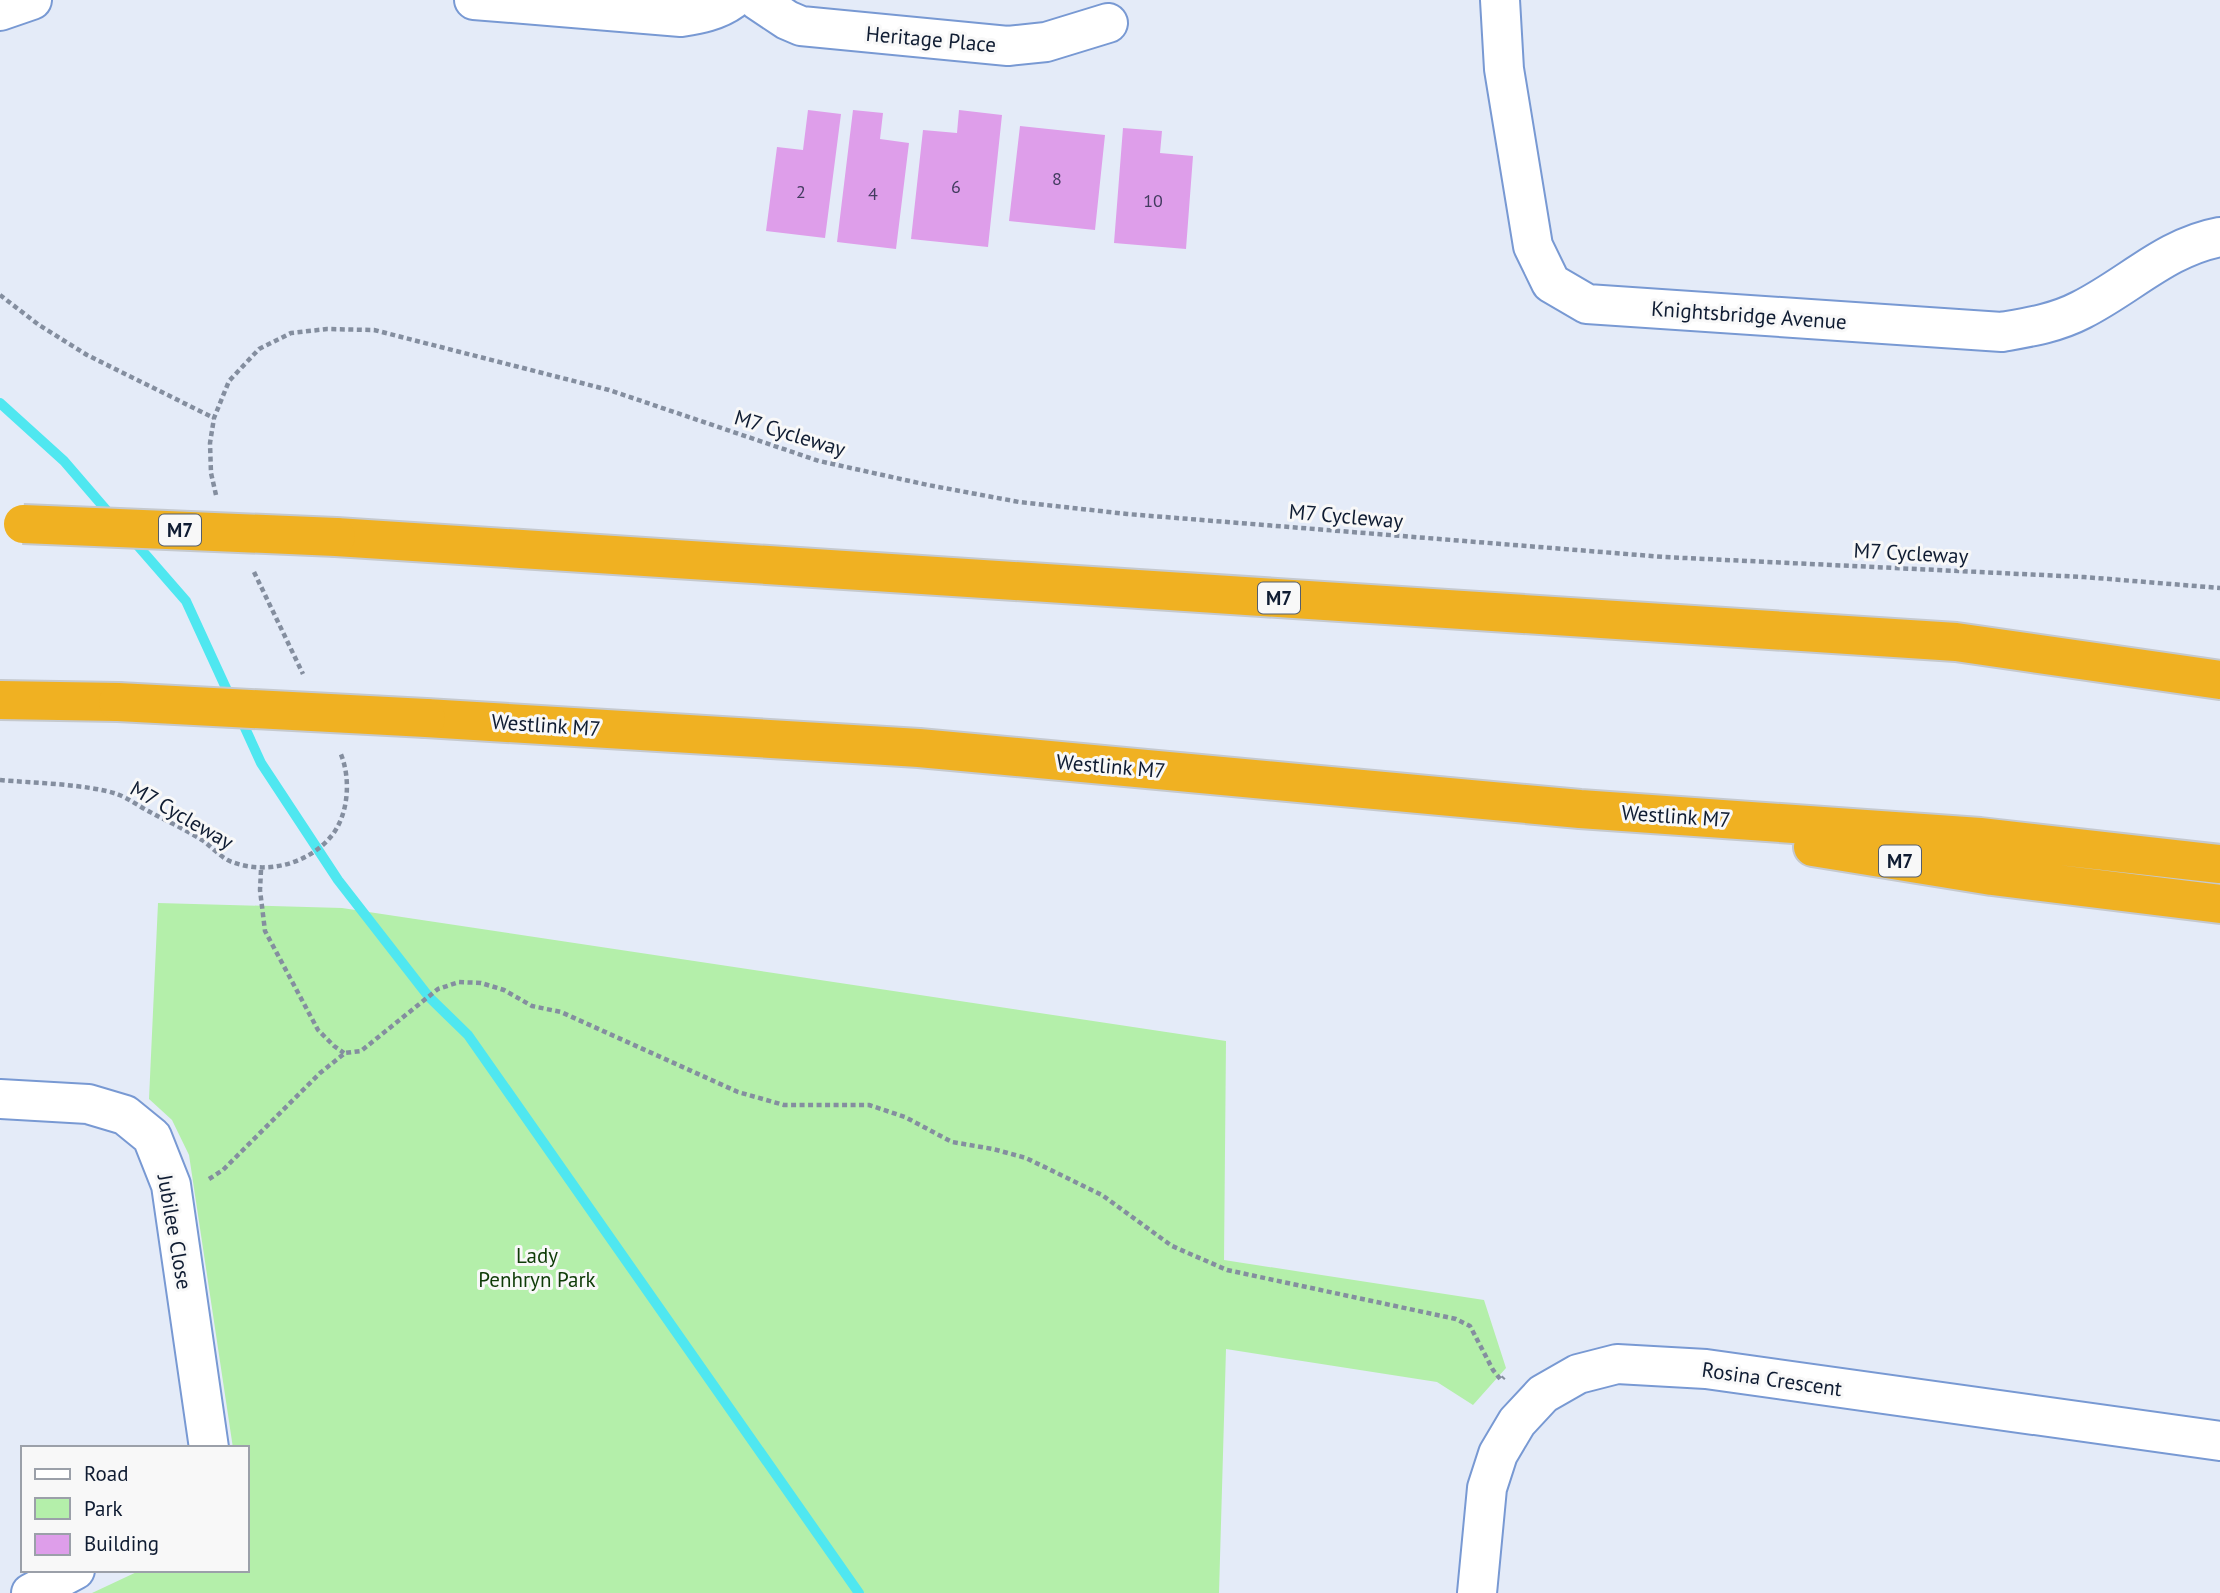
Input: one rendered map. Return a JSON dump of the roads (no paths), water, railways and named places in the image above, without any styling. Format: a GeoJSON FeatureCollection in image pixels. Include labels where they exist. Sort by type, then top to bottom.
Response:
{"type":"FeatureCollection","features":[{"type":"Feature","properties":{"kind":"highway","name":"M7"},"geometry":{"type":"LineString","coordinates":[[11,524],[337,537],[1956,642],[2220,680]]}},
{"type":"Feature","properties":{"kind":"highway"},"geometry":{"type":"LineString","coordinates":[[1956,642],[2220,662]]}},
{"type":"Feature","properties":{"kind":"highway","name":"Westlink M7"},"geometry":{"type":"LineString","coordinates":[[0,700],[118,702],[426,718],[919,748],[1580,809],[1980,837],[2220,864]]}},
{"type":"Feature","properties":{"kind":"highway","name":"M7"},"geometry":{"type":"LineString","coordinates":[[1580,809],[1992,876],[2220,904]]}},
{"type":"Feature","properties":{"kind":"street"},"geometry":{"type":"LineString","coordinates":[[0,11],[32,0]]}},
{"type":"Feature","properties":{"kind":"street"},"geometry":{"type":"LineString","coordinates":[[474,0],[681,16],[703,13],[724,6],[732,0]]}},
{"type":"Feature","properties":{"kind":"street","name":"Heritage Place"},"geometry":{"type":"LineString","coordinates":[[757,0],[801,26],[1008,46],[1046,42],[1108,23]]}},
{"type":"Feature","properties":{"kind":"street","name":"Knightsbridge Avenue"},"geometry":{"type":"LineString","coordinates":[[1500,0],[1504,69],[1534,246],[1551,284],[1587,304],[2002,332],[2043,325],[2081,310],[2171,253],[2204,240],[2220,237]]}},
{"type":"Feature","properties":{"kind":"street","name":"Jubilee Close"},"geometry":{"type":"LineString","coordinates":[[0,1099],[88,1104],[125,1115],[152,1137],[171,1185],[209,1446]]}},
{"type":"Feature","properties":{"kind":"street","name":"Rosina Crescent"},"geometry":{"type":"LineString","coordinates":[[1477,1593],[1487,1488],[1498,1454],[1517,1422],[1544,1394],[1578,1374],[1617,1364],[1706,1369],[2220,1441]]}},
{"type":"Feature","properties":{"kind":"street"},"geometry":{"type":"LineString","coordinates":[[31,1593],[71,1572]]}},
{"type":"Feature","properties":{"kind":"waterway"},"geometry":{"type":"LineString","coordinates":[[0,403],[64,461],[114,519]]}},
{"type":"Feature","properties":{"kind":"waterway"},"geometry":{"type":"LineString","coordinates":[[132,539],[186,601],[231,699]]}},
{"type":"Feature","properties":{"kind":"waterway"},"geometry":{"type":"LineString","coordinates":[[240,717],[261,763],[338,880],[429,997],[468,1035],[859,1593]]}},
{"type":"Feature","properties":{"kind":"park label","name":"Lady Penhryn Park"},"geometry":{"type":"Point","coordinates":[537,1267]}}]}
